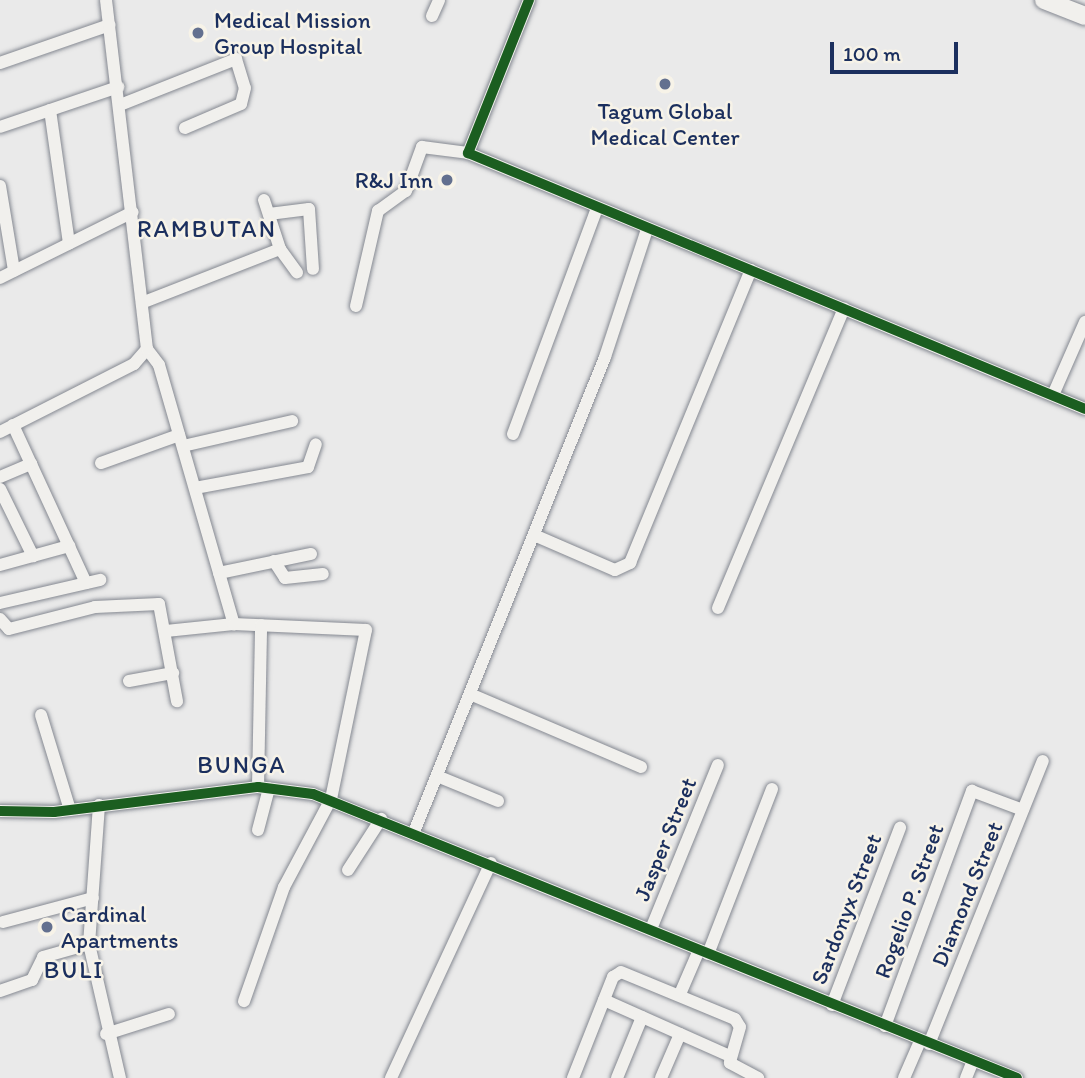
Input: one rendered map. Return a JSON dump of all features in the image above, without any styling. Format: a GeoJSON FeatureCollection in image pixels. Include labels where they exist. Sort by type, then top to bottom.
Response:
{"type":"FeatureCollection","features":[{"type":"Feature","properties":{"kind":"highway"},"geometry":{"type":"LineString","coordinates":[[1044,0],[1084,16]]}},
{"type":"Feature","properties":{"kind":"street"},"geometry":{"type":"LineString","coordinates":[[106,0],[144,302],[147,349],[159,365],[234,624]]}},
{"type":"Feature","properties":{"kind":"street"},"geometry":{"type":"LineString","coordinates":[[432,16],[439,0]]}},
{"type":"Feature","properties":{"kind":"street"},"geometry":{"type":"LineString","coordinates":[[468,153],[529,0]]}},
{"type":"Feature","properties":{"kind":"street"},"geometry":{"type":"LineString","coordinates":[[0,62],[110,25]]}},
{"type":"Feature","properties":{"kind":"street"},"geometry":{"type":"LineString","coordinates":[[120,105],[236,60],[245,88],[241,104],[185,128]]}},
{"type":"Feature","properties":{"kind":"street"},"geometry":{"type":"LineString","coordinates":[[0,127],[118,87]]}},
{"type":"Feature","properties":{"kind":"street"},"geometry":{"type":"LineString","coordinates":[[50,110],[69,244]]}},
{"type":"Feature","properties":{"kind":"street"},"geometry":{"type":"LineString","coordinates":[[356,306],[378,211],[406,191],[422,147],[468,153],[1085,409]]}},
{"type":"Feature","properties":{"kind":"street"},"geometry":{"type":"LineString","coordinates":[[0,186],[14,271]]}},
{"type":"Feature","properties":{"kind":"street"},"geometry":{"type":"LineString","coordinates":[[264,200],[280,249],[297,272]]}},
{"type":"Feature","properties":{"kind":"street"},"geometry":{"type":"LineString","coordinates":[[513,434],[597,208]]}},
{"type":"Feature","properties":{"kind":"street"},"geometry":{"type":"LineString","coordinates":[[269,214],[309,209],[313,269]]}},
{"type":"Feature","properties":{"kind":"street"},"geometry":{"type":"LineString","coordinates":[[0,278],[133,212]]}},
{"type":"Feature","properties":{"kind":"street"},"geometry":{"type":"LineString","coordinates":[[414,832],[534,535],[648,229]]}},
{"type":"Feature","properties":{"kind":"street"},"geometry":{"type":"LineString","coordinates":[[144,302],[280,249]]}},
{"type":"Feature","properties":{"kind":"street"},"geometry":{"type":"LineString","coordinates":[[534,535],[615,570],[630,563],[751,270]]}},
{"type":"Feature","properties":{"kind":"street"},"geometry":{"type":"LineString","coordinates":[[718,608],[844,308]]}},
{"type":"Feature","properties":{"kind":"street"},"geometry":{"type":"LineString","coordinates":[[1053,395],[1085,322]]}},
{"type":"Feature","properties":{"kind":"street"},"geometry":{"type":"LineString","coordinates":[[0,432],[134,364],[147,349]]}},
{"type":"Feature","properties":{"kind":"street"},"geometry":{"type":"LineString","coordinates":[[101,463],[181,440],[292,421]]}},
{"type":"Feature","properties":{"kind":"street"},"geometry":{"type":"LineString","coordinates":[[13,425],[86,583]]}},
{"type":"Feature","properties":{"kind":"street"},"geometry":{"type":"LineString","coordinates":[[195,488],[309,467],[316,444]]}},
{"type":"Feature","properties":{"kind":"street"},"geometry":{"type":"LineString","coordinates":[[0,477],[31,464]]}},
{"type":"Feature","properties":{"kind":"street"},"geometry":{"type":"LineString","coordinates":[[0,489],[33,556]]}},
{"type":"Feature","properties":{"kind":"street"},"geometry":{"type":"LineString","coordinates":[[0,565],[69,546]]}},
{"type":"Feature","properties":{"kind":"street"},"geometry":{"type":"LineString","coordinates":[[219,573],[311,554]]}},
{"type":"Feature","properties":{"kind":"street"},"geometry":{"type":"LineString","coordinates":[[274,561],[285,578],[323,574]]}},
{"type":"Feature","properties":{"kind":"street"},"geometry":{"type":"LineString","coordinates":[[0,603],[100,580]]}},
{"type":"Feature","properties":{"kind":"street"},"geometry":{"type":"LineString","coordinates":[[0,619],[9,629],[84,609],[156,603],[166,631],[177,701]]}},
{"type":"Feature","properties":{"kind":"street"},"geometry":{"type":"LineString","coordinates":[[166,631],[234,624],[366,630],[331,799],[284,887],[244,1001]]}},
{"type":"Feature","properties":{"kind":"street"},"geometry":{"type":"LineString","coordinates":[[258,830],[264,787],[261,625]]}},
{"type":"Feature","properties":{"kind":"street"},"geometry":{"type":"LineString","coordinates":[[129,681],[173,673]]}},
{"type":"Feature","properties":{"kind":"street"},"geometry":{"type":"LineString","coordinates":[[470,694],[641,767]]}},
{"type":"Feature","properties":{"kind":"street"},"geometry":{"type":"LineString","coordinates":[[41,715],[70,810]]}},
{"type":"Feature","properties":{"kind":"street","name":"Diamond Street"},"geometry":{"type":"LineString","coordinates":[[904,1078],[924,1042],[1043,761]]}},
{"type":"Feature","properties":{"kind":"street","name":"Jasper Street"},"geometry":{"type":"LineString","coordinates":[[651,929],[718,765]]}},
{"type":"Feature","properties":{"kind":"street"},"geometry":{"type":"LineString","coordinates":[[437,776],[498,801]]}},
{"type":"Feature","properties":{"kind":"street"},"geometry":{"type":"LineString","coordinates":[[0,811],[70,810],[99,804],[264,787],[331,799],[1014,1077]]}},
{"type":"Feature","properties":{"kind":"street"},"geometry":{"type":"LineString","coordinates":[[680,994],[703,952],[772,789]]}},
{"type":"Feature","properties":{"kind":"street","name":"Rogelio P. Street"},"geometry":{"type":"LineString","coordinates":[[885,1026],[972,791],[1023,810]]}},
{"type":"Feature","properties":{"kind":"street"},"geometry":{"type":"LineString","coordinates":[[99,804],[89,944],[106,1034],[120,1078]]}},
{"type":"Feature","properties":{"kind":"street"},"geometry":{"type":"LineString","coordinates":[[348,870],[381,819]]}},
{"type":"Feature","properties":{"kind":"street","name":"Sardonyx Street"},"geometry":{"type":"LineString","coordinates":[[832,1005],[900,828]]}},
{"type":"Feature","properties":{"kind":"street"},"geometry":{"type":"LineString","coordinates":[[391,1078],[491,863]]}},
{"type":"Feature","properties":{"kind":"street"},"geometry":{"type":"LineString","coordinates":[[3,922],[93,898]]}},
{"type":"Feature","properties":{"kind":"street"},"geometry":{"type":"LineString","coordinates":[[0,991],[32,980],[43,957],[89,944]]}},
{"type":"Feature","properties":{"kind":"street"},"geometry":{"type":"LineString","coordinates":[[573,1078],[604,1000],[621,972],[680,994],[738,1021],[730,1056],[737,1074],[758,1078]]}},
{"type":"Feature","properties":{"kind":"street"},"geometry":{"type":"LineString","coordinates":[[604,1000],[730,1056]]}},
{"type":"Feature","properties":{"kind":"street"},"geometry":{"type":"LineString","coordinates":[[106,1034],[169,1014]]}},
{"type":"Feature","properties":{"kind":"street"},"geometry":{"type":"LineString","coordinates":[[617,1078],[642,1017]]}},
{"type":"Feature","properties":{"kind":"street"},"geometry":{"type":"LineString","coordinates":[[661,1078],[680,1034]]}},
{"type":"Feature","properties":{"kind":"street"},"geometry":{"type":"LineString","coordinates":[[966,1078],[973,1061]]}},
{"type":"Feature","properties":{"kind":"cycle path"},"geometry":{"type":"LineString","coordinates":[[529,0],[468,153],[1085,409]]}},
{"type":"Feature","properties":{"kind":"cycle path"},"geometry":{"type":"LineString","coordinates":[[0,811],[54,812],[258,787],[313,794],[1017,1078]]}},
{"type":"Feature","properties":{"kind":"place","name":"Medical Mission Group Hospital"},"geometry":{"type":"Point","coordinates":[198,33]}},
{"type":"Feature","properties":{"kind":"place","name":"Tagum Global Medical Center"},"geometry":{"type":"Point","coordinates":[665,84]}},
{"type":"Feature","properties":{"kind":"place","name":"R&J Inn"},"geometry":{"type":"Point","coordinates":[447,180]}},
{"type":"Feature","properties":{"kind":"place","name":"Cardinal Apartments"},"geometry":{"type":"Point","coordinates":[47,927]}},
{"type":"Feature","properties":{"kind":"district","name":"RAMBUTAN"},"geometry":{"type":"Point","coordinates":[207,229]}},
{"type":"Feature","properties":{"kind":"district","name":"BUNGA"},"geometry":{"type":"Point","coordinates":[242,765]}},
{"type":"Feature","properties":{"kind":"district","name":"BULI"},"geometry":{"type":"Point","coordinates":[74,970]}}]}
